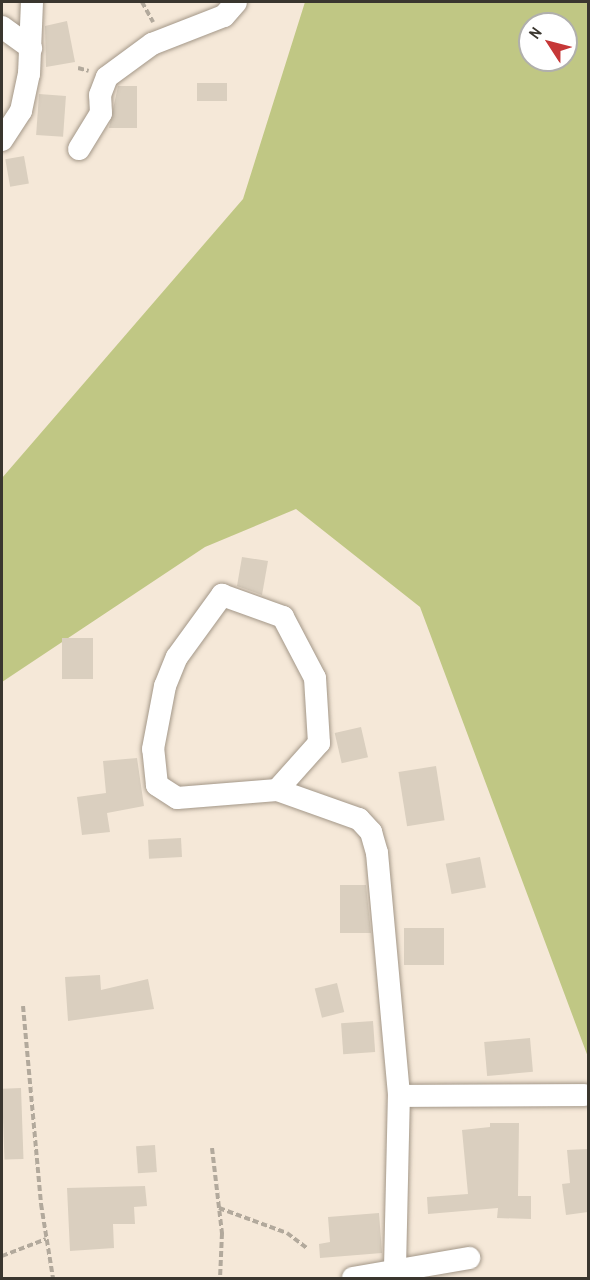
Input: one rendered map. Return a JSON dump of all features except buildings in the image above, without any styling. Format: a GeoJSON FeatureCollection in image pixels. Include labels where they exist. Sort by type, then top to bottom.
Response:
{"type":"FeatureCollection","features":[{"type":"Feature","properties":{"kind":"street"},"geometry":{"type":"LineString","coordinates":[[2,140],[21,111],[31,48],[32,2]]}},
{"type":"Feature","properties":{"kind":"street"},"geometry":{"type":"LineString","coordinates":[[80,149],[101,113],[100,95],[108,76],[152,44],[224,16],[236,2]]}},
{"type":"Feature","properties":{"kind":"street"},"geometry":{"type":"LineString","coordinates":[[2,27],[31,48]]}},
{"type":"Feature","properties":{"kind":"street"},"geometry":{"type":"LineString","coordinates":[[277,790],[319,743],[315,678],[283,617],[222,596],[177,657],[165,686],[153,749],[157,785],[177,798],[277,790],[359,819],[371,832],[377,854],[399,1096],[395,1268]]}},
{"type":"Feature","properties":{"kind":"street"},"geometry":{"type":"LineString","coordinates":[[399,1096],[584,1095]]}},
{"type":"Feature","properties":{"kind":"street"},"geometry":{"type":"LineString","coordinates":[[353,1278],[395,1268],[435,1267],[469,1258]]}},
{"type":"Feature","properties":{"kind":"path"},"geometry":{"type":"LineString","coordinates":[[23,1006],[46,1239],[53,1278]]}},
{"type":"Feature","properties":{"kind":"path"},"geometry":{"type":"LineString","coordinates":[[212,1148],[219,1208],[220,1278]]}},
{"type":"Feature","properties":{"kind":"path"},"geometry":{"type":"LineString","coordinates":[[219,1208],[251,1217],[307,1248]]}},
{"type":"Feature","properties":{"kind":"path"},"geometry":{"type":"LineString","coordinates":[[2,1256],[46,1239]]}},
{"type":"Feature","properties":{"kind":"green space"},"geometry":{"type":"Polygon","coordinates":[[[305,2],[588,2],[588,1057],[420,607],[296,509],[205,547],[2,682],[2,478],[243,199],[305,2]]]}}]}
